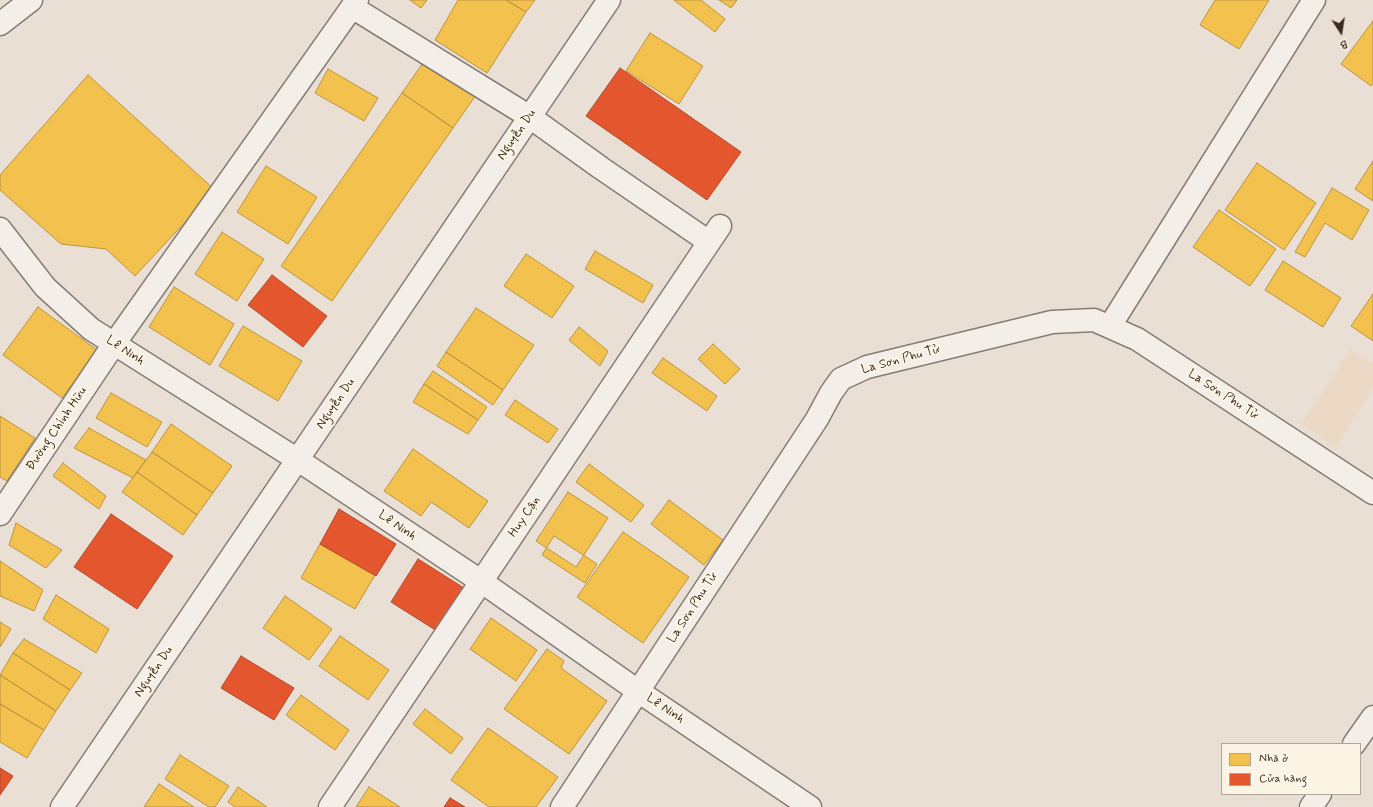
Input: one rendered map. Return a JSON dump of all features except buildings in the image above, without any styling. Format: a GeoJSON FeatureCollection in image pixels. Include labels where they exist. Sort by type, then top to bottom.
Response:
{"type":"FeatureCollection","features":[{"type":"Feature","properties":{"kind":"street"},"geometry":{"type":"LineString","coordinates":[[0,24],[31,0]]}},
{"type":"Feature","properties":{"kind":"street","name":"Nguyễn Du"},"geometry":{"type":"LineString","coordinates":[[62,807],[609,0]]}},
{"type":"Feature","properties":{"kind":"street"},"geometry":{"type":"LineString","coordinates":[[1110,326],[1314,0]]}},
{"type":"Feature","properties":{"kind":"street"},"geometry":{"type":"LineString","coordinates":[[354,3],[530,117]]}},
{"type":"Feature","properties":{"kind":"street","name":"Đường Chính Hữu"},"geometry":{"type":"LineString","coordinates":[[0,514],[114,344],[354,3]]}},
{"type":"Feature","properties":{"kind":"street","name":"Huy Cận"},"geometry":{"type":"LineString","coordinates":[[330,807],[714,234],[600,168],[530,117]]}},
{"type":"Feature","properties":{"kind":"street","name":"Lê Ninh"},"geometry":{"type":"LineString","coordinates":[[0,229],[45,287],[91,329],[298,460],[482,582],[638,691],[810,807]]}},
{"type":"Feature","properties":{"kind":"street","name":"La Sơn Phu Tử"},"geometry":{"type":"LineString","coordinates":[[562,807],[841,379],[867,367],[1052,322],[1094,320],[1137,339],[1373,493]]}},
{"type":"Feature","properties":{"kind":"street"},"geometry":{"type":"LineString","coordinates":[[1355,743],[1373,717]]}},
{"type":"Feature","properties":{"kind":"street"},"geometry":{"type":"LineString","coordinates":[[1311,807],[1319,795]]}},
{"type":"Feature","properties":{"kind":"shaded area"},"geometry":{"type":"Polygon","coordinates":[[[1350,350],[1373,363],[1373,387],[1336,447],[1301,424],[1350,350]]]}}]}
